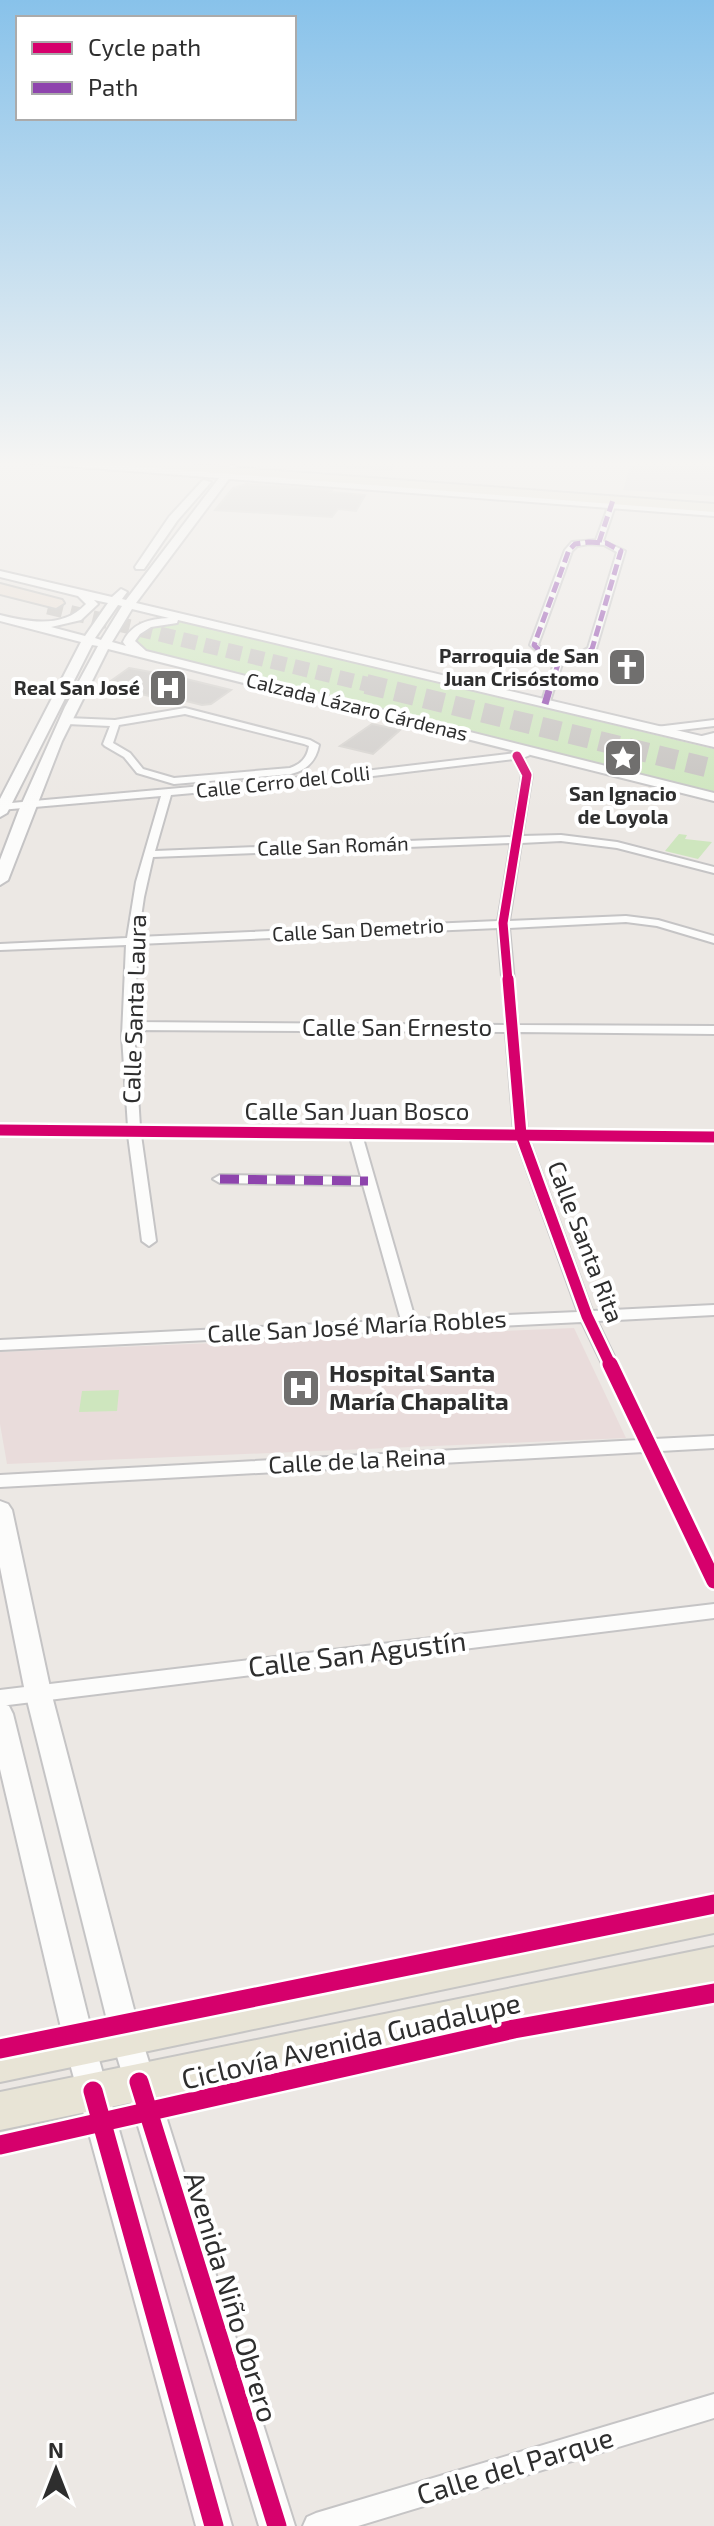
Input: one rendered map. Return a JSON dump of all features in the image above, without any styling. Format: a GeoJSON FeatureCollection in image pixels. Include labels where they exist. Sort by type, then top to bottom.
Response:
{"type":"FeatureCollection","features":[{"type":"Feature","properties":{"kind":"highway"},"geometry":{"type":"LineString","coordinates":[[0,589],[52,605],[0,596]]}},
{"type":"Feature","properties":{"kind":"main road","name":"Calzada Lázaro Cárdenas"},"geometry":{"type":"LineString","coordinates":[[15,578],[714,743]]}},
{"type":"Feature","properties":{"kind":"main road"},"geometry":{"type":"LineString","coordinates":[[0,880],[26,805],[104,644],[149,578]]}},
{"type":"Feature","properties":{"kind":"main road"},"geometry":{"type":"LineString","coordinates":[[1,809],[88,640],[127,584]]}},
{"type":"Feature","properties":{"kind":"main road"},"geometry":{"type":"LineString","coordinates":[[25,624],[58,623],[79,616],[91,607],[90,599],[83,595]]}},
{"type":"Feature","properties":{"kind":"main road","name":"Calzada Lázaro Cárdenas"},"geometry":{"type":"LineString","coordinates":[[0,618],[714,797]]}},
{"type":"Feature","properties":{"kind":"main road"},"geometry":{"type":"LineString","coordinates":[[141,653],[130,646],[129,638],[146,624],[170,620],[197,622]]}},
{"type":"Feature","properties":{"kind":"main road","name":"Avenida Niño Obrero"},"geometry":{"type":"LineString","coordinates":[[0,1510],[38,1692],[127,2040],[277,2526]]}},
{"type":"Feature","properties":{"kind":"main road"},"geometry":{"type":"LineString","coordinates":[[0,1714],[81,2049],[214,2526]]}},
{"type":"Feature","properties":{"kind":"main road"},"geometry":{"type":"LineString","coordinates":[[0,2064],[714,1916]]}},
{"type":"Feature","properties":{"kind":"main road"},"geometry":{"type":"LineString","coordinates":[[0,2111],[714,1964]]}},
{"type":"Feature","properties":{"kind":"street"},"geometry":{"type":"LineString","coordinates":[[559,578],[534,645],[541,653],[560,658],[583,655],[592,649],[614,578]]}},
{"type":"Feature","properties":{"kind":"street"},"geometry":{"type":"LineString","coordinates":[[545,704],[560,658]]}},
{"type":"Feature","properties":{"kind":"street"},"geometry":{"type":"LineString","coordinates":[[65,724],[113,726],[169,713],[200,713],[307,742],[314,745],[314,749],[306,764],[291,771],[174,781],[140,771],[127,755],[108,744],[113,726]]}},
{"type":"Feature","properties":{"kind":"street"},"geometry":{"type":"LineString","coordinates":[[656,730],[714,723]]}},
{"type":"Feature","properties":{"kind":"street"},"geometry":{"type":"LineString","coordinates":[[695,739],[714,736]]}},
{"type":"Feature","properties":{"kind":"street","name":"Calle Cerro del Colli"},"geometry":{"type":"LineString","coordinates":[[1,809],[539,753]]}},
{"type":"Feature","properties":{"kind":"street","name":"Calle Santa Rita"},"geometry":{"type":"LineString","coordinates":[[517,756],[527,775],[503,923],[521,1135],[587,1316],[714,1581]]}},
{"type":"Feature","properties":{"kind":"street","name":"Calle Santa Laura"},"geometry":{"type":"LineString","coordinates":[[149,1241],[132,1132],[129,1026],[132,941],[149,854],[166,794]]}},
{"type":"Feature","properties":{"kind":"street","name":"Calle San Román"},"geometry":{"type":"LineString","coordinates":[[149,854],[517,838],[600,842],[714,870]]}},
{"type":"Feature","properties":{"kind":"street","name":"Calle San Demetrio"},"geometry":{"type":"LineString","coordinates":[[0,947],[626,919],[658,923],[714,940]]}},
{"type":"Feature","properties":{"kind":"street","name":"Calle San Ernesto"},"geometry":{"type":"LineString","coordinates":[[129,1026],[714,1030]]}},
{"type":"Feature","properties":{"kind":"street","name":"Calle San Juan Bosco"},"geometry":{"type":"LineString","coordinates":[[0,1130],[714,1137]]}},
{"type":"Feature","properties":{"kind":"street"},"geometry":{"type":"LineString","coordinates":[[355,1133],[409,1324]]}},
{"type":"Feature","properties":{"kind":"street"},"geometry":{"type":"LineString","coordinates":[[220,1179],[368,1181]]}},
{"type":"Feature","properties":{"kind":"street","name":"Calle San José María Robles"},"geometry":{"type":"LineString","coordinates":[[0,1345],[714,1310]]}},
{"type":"Feature","properties":{"kind":"street","name":"Calle de la Reina"},"geometry":{"type":"LineString","coordinates":[[0,1481],[714,1442]]}},
{"type":"Feature","properties":{"kind":"street","name":"Calle San Agustín"},"geometry":{"type":"LineString","coordinates":[[0,1698],[714,1611]]}},
{"type":"Feature","properties":{"kind":"street","name":"Calle del Parque"},"geometry":{"type":"LineString","coordinates":[[316,2526],[714,2406]]}},
{"type":"Feature","properties":{"kind":"shaded area","name":"Hospital Santa María Chapalita"},"geometry":{"type":"Polygon","coordinates":[[[574,1328],[626,1438],[7,1464],[0,1424],[0,1352],[574,1328]]]}},
{"type":"Feature","properties":{"kind":"green space"},"geometry":{"type":"Polygon","coordinates":[[[186,622],[714,749],[714,793],[140,649],[132,644],[143,629],[186,622]]]}},
{"type":"Feature","properties":{"kind":"green space"},"geometry":{"type":"Polygon","coordinates":[[[679,834],[687,835],[685,839],[712,842],[698,859],[665,851],[679,834]]]}},
{"type":"Feature","properties":{"kind":"green space"},"geometry":{"type":"Polygon","coordinates":[[[119,1390],[117,1411],[79,1412],[82,1391],[119,1390]]]}},
{"type":"Feature","properties":{"kind":"building","name":"Real San José"},"geometry":{"type":"Polygon","coordinates":[[[129,668],[231,690],[211,704],[202,705],[174,698],[169,701],[105,685],[129,668]]]}},
{"type":"Feature","properties":{"kind":"building"},"geometry":{"type":"Polygon","coordinates":[[[372,724],[400,730],[373,754],[340,746],[372,724]]]}},
{"type":"Feature","properties":{"kind":"tunnel"},"geometry":{"type":"LineString","coordinates":[[48,607],[374,686]]}},
{"type":"Feature","properties":{"kind":"tunnel"},"geometry":{"type":"LineString","coordinates":[[366,684],[714,769]]}},
{"type":"Feature","properties":{"kind":"marked path"},"geometry":{"type":"LineString","coordinates":[[559,578],[534,645],[546,655],[570,658],[592,649],[613,578]]}},
{"type":"Feature","properties":{"kind":"marked path"},"geometry":{"type":"LineString","coordinates":[[545,704],[560,658]]}},
{"type":"Feature","properties":{"kind":"marked path"},"geometry":{"type":"LineString","coordinates":[[220,1179],[368,1181]]}},
{"type":"Feature","properties":{"kind":"cycle path"},"geometry":{"type":"LineString","coordinates":[[517,756],[527,775],[503,923],[521,1135],[587,1316],[714,1581]]}},
{"type":"Feature","properties":{"kind":"cycle path"},"geometry":{"type":"LineString","coordinates":[[0,1130],[714,1137]]}},
{"type":"Feature","properties":{"kind":"cycle path"},"geometry":{"type":"LineString","coordinates":[[0,2049],[714,1904]]}},
{"type":"Feature","properties":{"kind":"cycle path","name":"Ciclovía Avenida Guadalupe"},"geometry":{"type":"LineString","coordinates":[[0,2145],[514,2029],[714,1993]]}},
{"type":"Feature","properties":{"kind":"cycle path"},"geometry":{"type":"LineString","coordinates":[[139,2082],[277,2526]]}},
{"type":"Feature","properties":{"kind":"cycle path"},"geometry":{"type":"LineString","coordinates":[[93,2091],[214,2526]]}},
{"type":"Feature","properties":{"kind":"place","name":"Parroquia de San Juan Crisóstomo"},"geometry":{"type":"Point","coordinates":[627,667]}},
{"type":"Feature","properties":{"kind":"place","name":"Real San José"},"geometry":{"type":"Point","coordinates":[168,688]}},
{"type":"Feature","properties":{"kind":"place","name":"San Ignacio de Loyola"},"geometry":{"type":"Point","coordinates":[623,758]}},
{"type":"Feature","properties":{"kind":"place","name":"Hospital Santa María Chapalita"},"geometry":{"type":"Point","coordinates":[301,1388]}}]}
